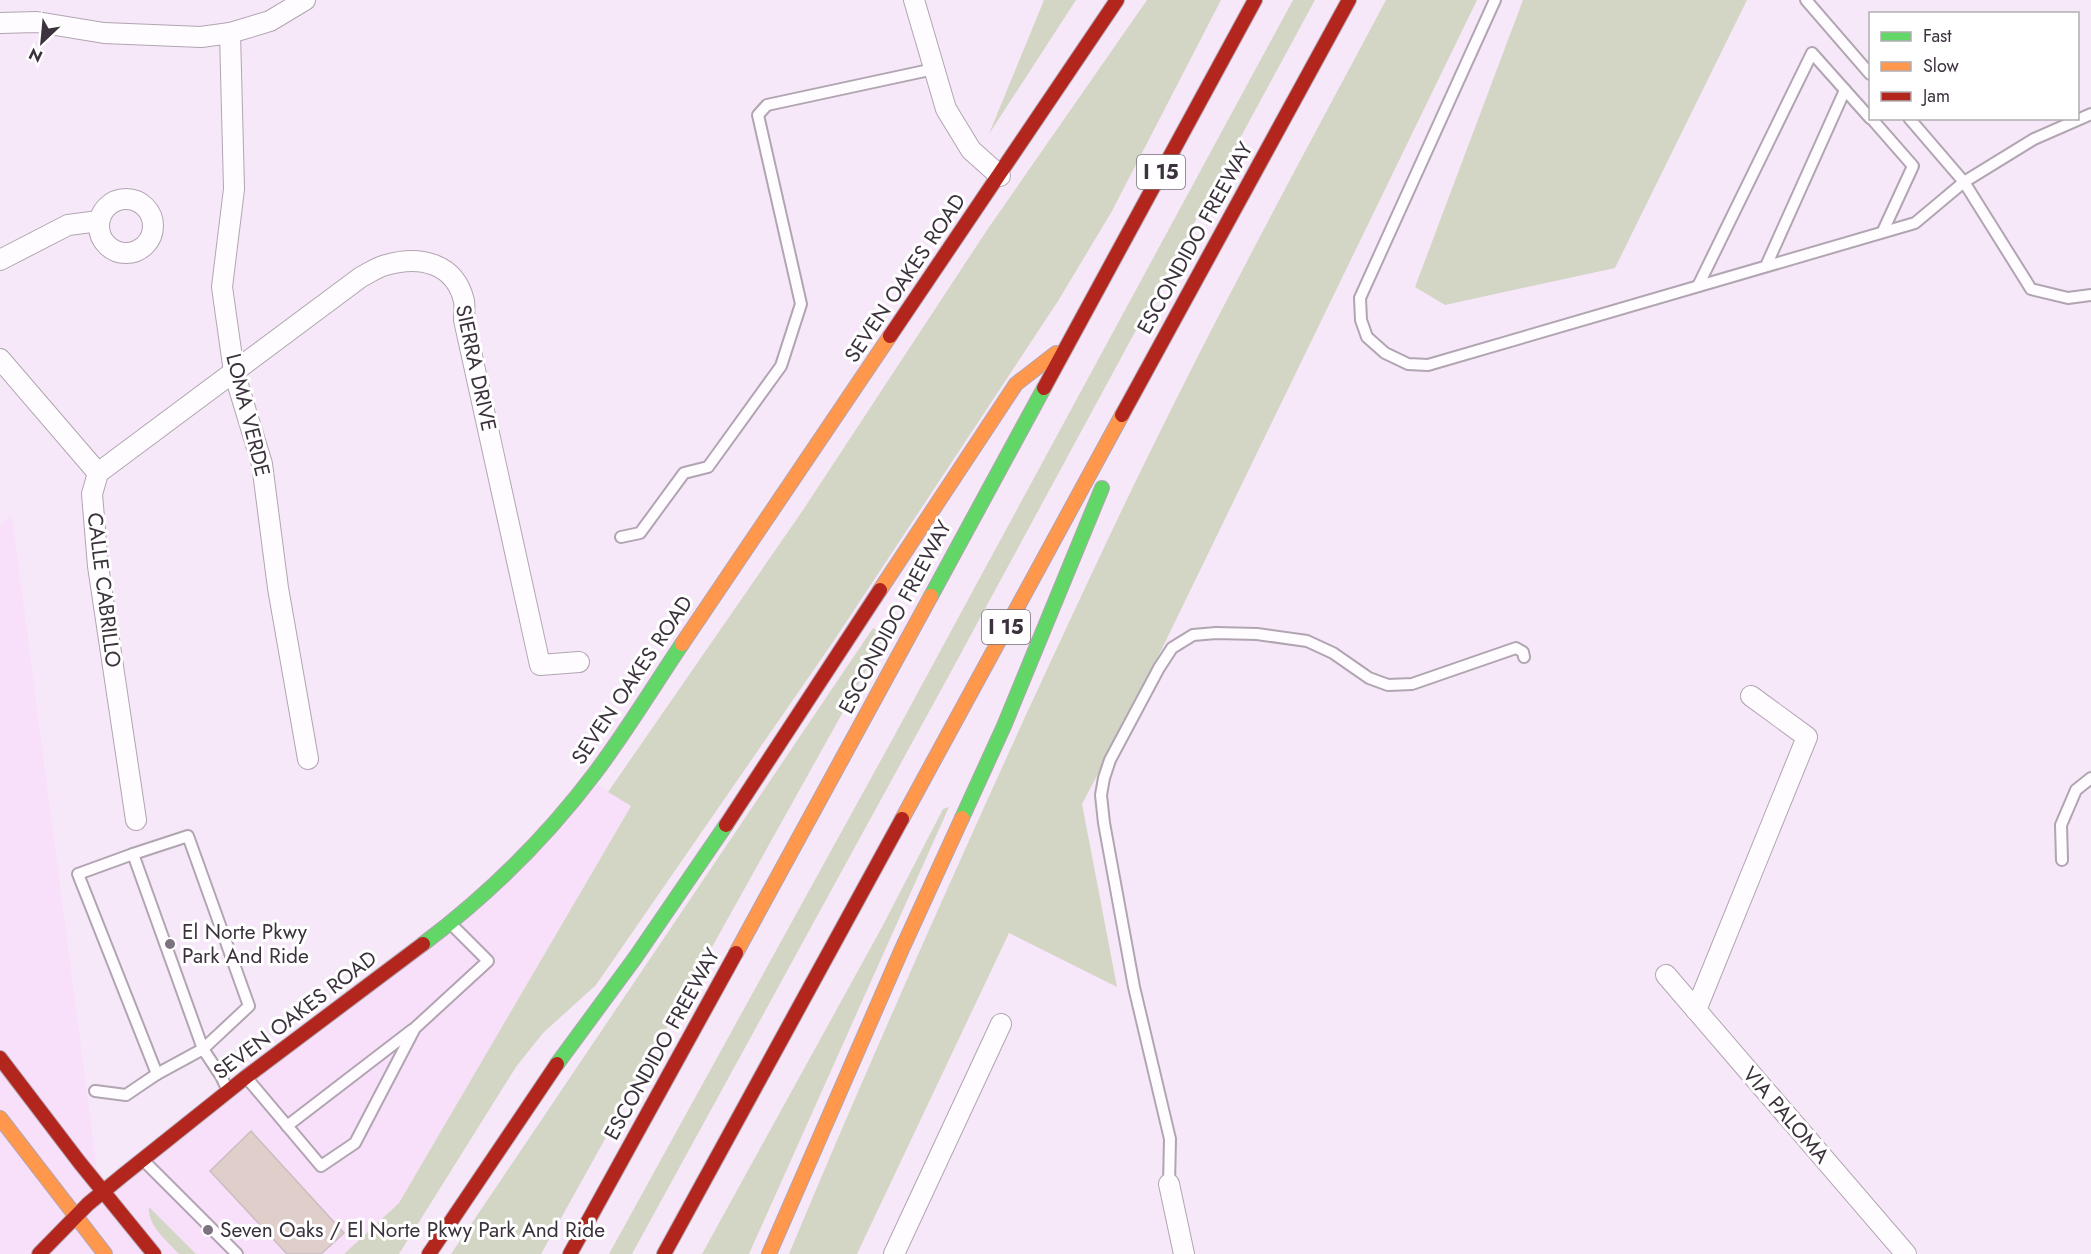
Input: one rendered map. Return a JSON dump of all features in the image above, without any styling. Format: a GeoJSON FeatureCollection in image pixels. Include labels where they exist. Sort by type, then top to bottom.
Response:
{"type":"FeatureCollection","features":[{"type":"Feature","properties":{"kind":"main road","name":"SEVEN OAKES ROAD"},"geometry":{"type":"LineString","coordinates":[[39,1254],[76,1216],[142,1160],[246,1077],[451,923],[502,878],[549,830],[595,773],[1117,0]]}},
{"type":"Feature","properties":{"kind":"main road","name":"ESCONDIDO FREEWAY"},"geometry":{"type":"LineString","coordinates":[[570,1254],[760,910],[1255,0]]}},
{"type":"Feature","properties":{"kind":"main road","name":"ESCONDIDO FREEWAY"},"geometry":{"type":"LineString","coordinates":[[664,1254],[1349,0]]}},
{"type":"Feature","properties":{"kind":"main road"},"geometry":{"type":"LineString","coordinates":[[429,1254],[513,1128],[594,1012],[635,958],[760,776],[1016,384],[1067,345]]}},
{"type":"Feature","properties":{"kind":"main road"},"geometry":{"type":"LineString","coordinates":[[769,1254],[902,950],[1004,726],[1156,353]]}},
{"type":"Feature","properties":{"kind":"main road"},"geometry":{"type":"LineString","coordinates":[[0,1058],[154,1254]]}},
{"type":"Feature","properties":{"kind":"main road"},"geometry":{"type":"LineString","coordinates":[[0,1118],[105,1254]]}},
{"type":"Feature","properties":{"kind":"street"},"geometry":{"type":"LineString","coordinates":[[0,23],[37,22],[104,33],[201,37],[230,33],[270,21],[305,0]]}},
{"type":"Feature","properties":{"kind":"street"},"geometry":{"type":"LineString","coordinates":[[914,0],[946,109],[971,150],[1000,176]]}},
{"type":"Feature","properties":{"kind":"street","name":"LOMA VERDE"},"geometry":{"type":"LineString","coordinates":[[230,33],[234,189],[222,287],[234,372],[262,464],[278,588],[308,759]]}},
{"type":"Feature","properties":{"kind":"street"},"geometry":{"type":"LineString","coordinates":[[0,260],[68,225],[99,221]]}},
{"type":"Feature","properties":{"kind":"street","name":"SIERRA DRIVE"},"geometry":{"type":"LineString","coordinates":[[98,473],[361,278],[386,265],[418,260],[443,268],[453,276],[464,301],[467,331],[540,665],[579,662]]}},
{"type":"Feature","properties":{"kind":"street"},"geometry":{"type":"LineString","coordinates":[[0,359],[98,473]]}},
{"type":"Feature","properties":{"kind":"street","name":"CALLE CABRILLO"},"geometry":{"type":"LineString","coordinates":[[98,473],[92,494],[98,566],[136,820]]}},
{"type":"Feature","properties":{"kind":"street"},"geometry":{"type":"LineString","coordinates":[[1696,1010],[1807,737],[1751,696]]}},
{"type":"Feature","properties":{"kind":"street","name":"VIA PALOMA"},"geometry":{"type":"LineString","coordinates":[[1666,975],[1906,1254]]}},
{"type":"Feature","properties":{"kind":"street"},"geometry":{"type":"LineString","coordinates":[[898,1252],[1001,1024]]}},
{"type":"Feature","properties":{"kind":"street"},"geometry":{"type":"LineString","coordinates":[[1169,1184],[1184,1254]]}},
{"type":"Feature","properties":{"kind":"lane"},"geometry":{"type":"LineString","coordinates":[[1495,0],[1360,298],[1361,320],[1367,337],[1385,353],[1408,364],[1428,365],[1915,223],[1964,182],[2034,139],[2077,120]]}},
{"type":"Feature","properties":{"kind":"lane"},"geometry":{"type":"LineString","coordinates":[[1806,0],[1869,73]]}},
{"type":"Feature","properties":{"kind":"lane"},"geometry":{"type":"LineString","coordinates":[[1698,286],[1812,53],[1869,116]]}},
{"type":"Feature","properties":{"kind":"lane"},"geometry":{"type":"LineString","coordinates":[[621,537],[640,533],[684,473],[708,467],[781,366],[801,304],[758,115],[767,105],[934,69]]}},
{"type":"Feature","properties":{"kind":"lane"},"geometry":{"type":"LineString","coordinates":[[1766,266],[1845,90]]}},
{"type":"Feature","properties":{"kind":"lane"},"geometry":{"type":"LineString","coordinates":[[1873,120],[1913,166],[1882,231]]}},
{"type":"Feature","properties":{"kind":"lane"},"geometry":{"type":"LineString","coordinates":[[1911,120],[1964,182],[2031,290],[2068,298],[2091,295]]}},
{"type":"Feature","properties":{"kind":"lane"},"geometry":{"type":"LineString","coordinates":[[1169,1184],[1170,1139],[1134,987],[1101,795],[1110,760],[1172,648],[1193,635],[1216,633],[1257,634],[1306,641],[1333,653],[1369,678],[1388,685],[1412,684],[1516,648],[1523,652],[1524,657]]}},
{"type":"Feature","properties":{"kind":"lane"},"geometry":{"type":"LineString","coordinates":[[2062,860],[2061,825],[2076,790],[2091,778]]}},
{"type":"Feature","properties":{"kind":"lane"},"geometry":{"type":"LineString","coordinates":[[95,1091],[126,1095],[157,1074],[203,1049],[249,1006],[188,836],[78,874],[157,1074]]}},
{"type":"Feature","properties":{"kind":"lane"},"geometry":{"type":"LineString","coordinates":[[133,854],[203,1049],[221,1076],[228,1092]]}},
{"type":"Feature","properties":{"kind":"lane"},"geometry":{"type":"LineString","coordinates":[[287,1126],[415,1028],[488,961],[451,923]]}},
{"type":"Feature","properties":{"kind":"lane"},"geometry":{"type":"LineString","coordinates":[[246,1077],[321,1166],[355,1143],[415,1028]]}},
{"type":"Feature","properties":{"kind":"lane"},"geometry":{"type":"LineString","coordinates":[[142,1160],[237,1254]]}},
{"type":"Feature","properties":{"kind":"shaded area"},"geometry":{"type":"Polygon","coordinates":[[[12,516],[100,1193],[451,923],[589,780],[631,805],[399,1203],[344,1254],[0,1254],[0,525],[12,516]]]}},
{"type":"Feature","properties":{"kind":"green space"},"geometry":{"type":"Polygon","coordinates":[[[1044,0],[1076,0],[989,134],[1044,0]]]}},
{"type":"Feature","properties":{"kind":"green space"},"geometry":{"type":"Polygon","coordinates":[[[1147,0],[1221,0],[1112,211],[1058,301],[835,639],[596,985],[543,1033],[516,1067],[399,1254],[344,1254],[399,1203],[631,806],[608,792],[803,510],[987,230],[1147,0]]]}},
{"type":"Feature","properties":{"kind":"green space"},"geometry":{"type":"Polygon","coordinates":[[[1293,0],[1315,0],[632,1254],[609,1254],[892,740],[1293,0]]]}},
{"type":"Feature","properties":{"kind":"green space"},"geometry":{"type":"Polygon","coordinates":[[[1386,0],[1477,0],[1138,698],[1082,804],[1117,987],[1009,933],[857,1254],[789,1254],[935,918],[1118,518],[1178,395],[1386,0]]]}},
{"type":"Feature","properties":{"kind":"green space"},"geometry":{"type":"Polygon","coordinates":[[[1523,0],[1747,0],[1615,268],[1445,305],[1415,287],[1523,0]]]}},
{"type":"Feature","properties":{"kind":"green space"},"geometry":{"type":"Polygon","coordinates":[[[873,628],[882,633],[882,642],[541,1254],[451,1254],[873,628]]]}},
{"type":"Feature","properties":{"kind":"green space"},"geometry":{"type":"Polygon","coordinates":[[[949,807],[749,1254],[702,1254],[882,927],[943,809],[949,807]]]}},
{"type":"Feature","properties":{"kind":"green space"},"geometry":{"type":"Polygon","coordinates":[[[149,1207],[196,1254],[179,1254],[164,1239],[151,1220],[149,1207]]]}},
{"type":"Feature","properties":{"kind":"building"},"geometry":{"type":"Polygon","coordinates":[[[251,1131],[344,1233],[321,1254],[287,1254],[210,1171],[251,1131]]]}},
{"type":"Feature","properties":{"kind":"traffic: fast"},"geometry":{"type":"LineString","coordinates":[[931,596],[1044,388]]}},
{"type":"Feature","properties":{"kind":"traffic: fast"},"geometry":{"type":"LineString","coordinates":[[962,818],[1004,726],[1102,488]]}},
{"type":"Feature","properties":{"kind":"traffic: fast"},"geometry":{"type":"LineString","coordinates":[[423,944],[493,886],[557,820],[629,726],[682,644]]}},
{"type":"Feature","properties":{"kind":"traffic: fast"},"geometry":{"type":"LineString","coordinates":[[557,1064],[635,958],[726,825]]}},
{"type":"Feature","properties":{"kind":"traffic: slow"},"geometry":{"type":"LineString","coordinates":[[682,644],[890,336]]}},
{"type":"Feature","properties":{"kind":"traffic: slow"},"geometry":{"type":"LineString","coordinates":[[880,590],[1016,384],[1056,353]]}},
{"type":"Feature","properties":{"kind":"traffic: slow"},"geometry":{"type":"LineString","coordinates":[[902,819],[1122,415]]}},
{"type":"Feature","properties":{"kind":"traffic: slow"},"geometry":{"type":"LineString","coordinates":[[736,953],[931,596]]}},
{"type":"Feature","properties":{"kind":"traffic: slow"},"geometry":{"type":"LineString","coordinates":[[769,1254],[902,949],[962,818]]}},
{"type":"Feature","properties":{"kind":"traffic: slow"},"geometry":{"type":"LineString","coordinates":[[0,1118],[105,1254]]}},
{"type":"Feature","properties":{"kind":"traffic: jam"},"geometry":{"type":"LineString","coordinates":[[890,336],[1117,0]]}},
{"type":"Feature","properties":{"kind":"traffic: jam"},"geometry":{"type":"LineString","coordinates":[[1044,388],[1255,0]]}},
{"type":"Feature","properties":{"kind":"traffic: jam"},"geometry":{"type":"LineString","coordinates":[[1122,415],[1349,0]]}},
{"type":"Feature","properties":{"kind":"traffic: jam"},"geometry":{"type":"LineString","coordinates":[[726,825],[880,590]]}},
{"type":"Feature","properties":{"kind":"traffic: jam"},"geometry":{"type":"LineString","coordinates":[[664,1254],[902,819]]}},
{"type":"Feature","properties":{"kind":"traffic: jam"},"geometry":{"type":"LineString","coordinates":[[39,1254],[88,1204],[122,1176],[246,1077],[423,944]]}},
{"type":"Feature","properties":{"kind":"traffic: jam"},"geometry":{"type":"LineString","coordinates":[[570,1254],[736,953]]}},
{"type":"Feature","properties":{"kind":"traffic: jam"},"geometry":{"type":"LineString","coordinates":[[0,1058],[80,1163],[154,1254]]}},
{"type":"Feature","properties":{"kind":"traffic: jam"},"geometry":{"type":"LineString","coordinates":[[429,1254],[557,1064]]}},
{"type":"Feature","properties":{"kind":"place","name":"El Norte Pkwy Park And Ride"},"geometry":{"type":"Point","coordinates":[170,944]}},
{"type":"Feature","properties":{"kind":"place","name":"Seven Oaks / El Norte Pkwy Park And Ride"},"geometry":{"type":"Point","coordinates":[208,1230]}}]}
